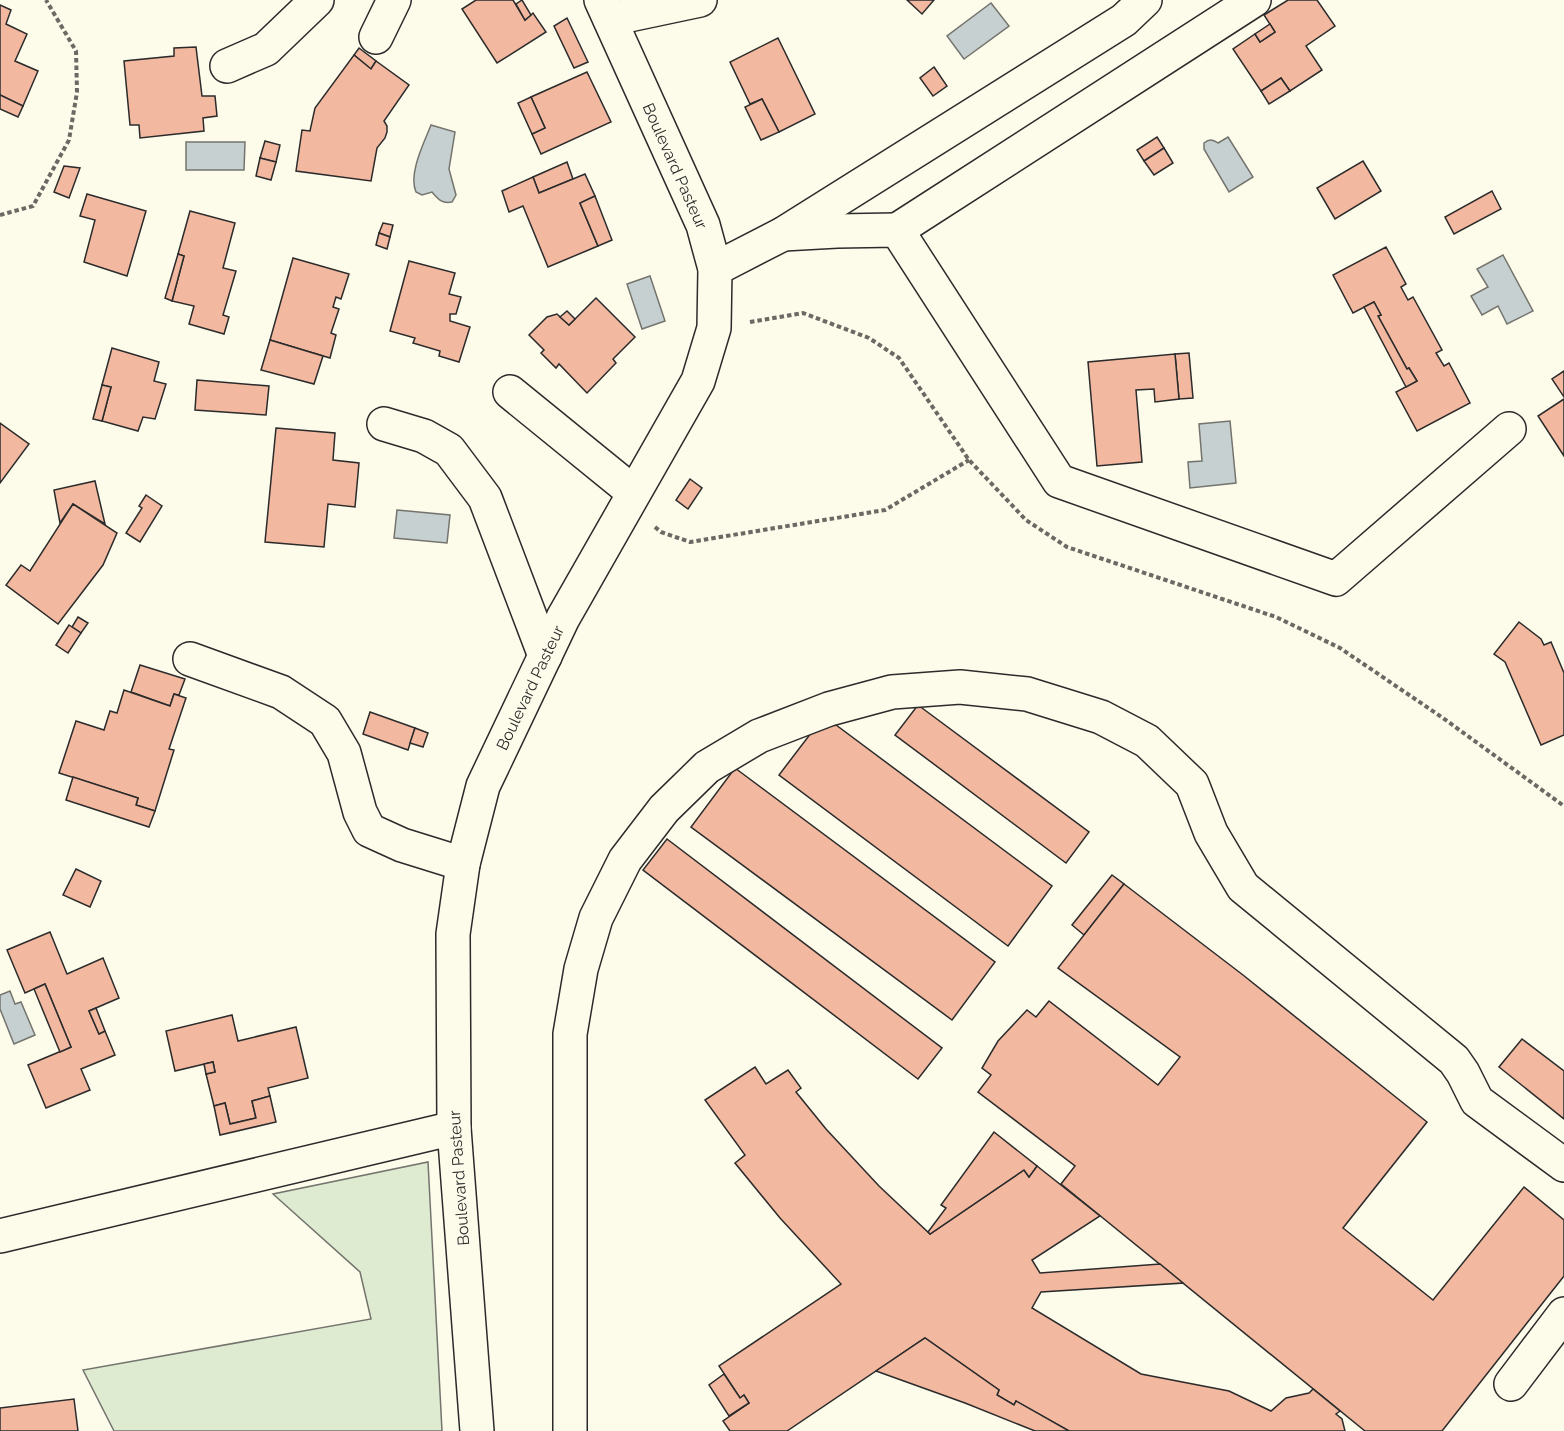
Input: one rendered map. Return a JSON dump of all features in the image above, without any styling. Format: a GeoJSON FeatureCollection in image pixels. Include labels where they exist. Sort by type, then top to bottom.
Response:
{"type":"FeatureCollection","features":[{"type":"Feature","properties":{"kind":"street"},"geometry":{"type":"LineString","coordinates":[[227,66],[266,49],[317,0]]}},
{"type":"Feature","properties":{"kind":"street"},"geometry":{"type":"LineString","coordinates":[[376,37],[394,0]]}},
{"type":"Feature","properties":{"kind":"street"},"geometry":{"type":"LineString","coordinates":[[606,10],[700,0]]}},
{"type":"Feature","properties":{"kind":"street"},"geometry":{"type":"LineString","coordinates":[[715,269],[783,234],[1124,20],[1145,0]]}},
{"type":"Feature","properties":{"kind":"street"},"geometry":{"type":"LineString","coordinates":[[783,234],[897,230],[1254,0]]}},
{"type":"Feature","properties":{"kind":"street","name":"Boulevard Pasteur"},"geometry":{"type":"LineString","coordinates":[[477,1431],[454,1128],[453,933],[463,864],[483,786],[562,618],[698,381],[714,327],[715,269],[703,225],[606,10]]}},
{"type":"Feature","properties":{"kind":"street"},"geometry":{"type":"LineString","coordinates":[[897,230],[1059,481],[1336,579],[1509,429]]}},
{"type":"Feature","properties":{"kind":"street"},"geometry":{"type":"LineString","coordinates":[[510,392],[630,498]]}},
{"type":"Feature","properties":{"kind":"street"},"geometry":{"type":"LineString","coordinates":[[384,424],[424,436],[449,450],[485,498],[545,656]]}},
{"type":"Feature","properties":{"kind":"street"},"geometry":{"type":"LineString","coordinates":[[190,659],[281,692],[325,721],[344,753],[360,812],[369,830],[402,844],[463,864]]}},
{"type":"Feature","properties":{"kind":"street"},"geometry":{"type":"LineString","coordinates":[[570,1431],[570,1034],[581,969],[596,918],[625,860],[664,809],[708,767],[759,736],[829,709],[892,692],[960,687],[1028,694],[1101,717],[1147,741],[1192,784],[1210,833],[1243,887],[1454,1060],[1477,1101],[1564,1165]]}},
{"type":"Feature","properties":{"kind":"street"},"geometry":{"type":"LineString","coordinates":[[0,1236],[454,1128]]}},
{"type":"Feature","properties":{"kind":"street"},"geometry":{"type":"LineString","coordinates":[[1511,1384],[1564,1314]]}},
{"type":"Feature","properties":{"kind":"path"},"geometry":{"type":"LineString","coordinates":[[0,215],[33,206],[69,140],[77,92],[76,51],[46,0]]}},
{"type":"Feature","properties":{"kind":"path"},"geometry":{"type":"LineString","coordinates":[[630,498],[661,532],[690,542],[885,510],[969,460]]}},
{"type":"Feature","properties":{"kind":"green space"},"geometry":{"type":"Polygon","coordinates":[[[428,1162],[442,1431],[114,1431],[83,1370],[371,1319],[360,1272],[273,1194],[428,1162]]]}},
{"type":"Feature","properties":{"kind":"shaded area"},"geometry":{"type":"Polygon","coordinates":[[[991,3],[1009,26],[964,59],[947,36],[991,3]]]}},
{"type":"Feature","properties":{"kind":"shaded area"},"geometry":{"type":"Polygon","coordinates":[[[431,125],[455,132],[449,169],[456,195],[452,202],[441,201],[432,192],[422,195],[416,192],[414,185],[415,168],[431,125]]]}},
{"type":"Feature","properties":{"kind":"shaded area"},"geometry":{"type":"Polygon","coordinates":[[[1228,137],[1253,177],[1229,192],[1204,149],[1204,143],[1207,141],[1212,140],[1218,143],[1228,137]]]}},
{"type":"Feature","properties":{"kind":"shaded area"},"geometry":{"type":"Polygon","coordinates":[[[186,142],[245,142],[244,170],[186,170],[186,142]]]}},
{"type":"Feature","properties":{"kind":"shaded area"},"geometry":{"type":"Polygon","coordinates":[[[1503,255],[1533,311],[1507,324],[1498,306],[1482,315],[1471,296],[1488,287],[1477,269],[1503,255]]]}},
{"type":"Feature","properties":{"kind":"shaded area"},"geometry":{"type":"Polygon","coordinates":[[[650,276],[665,321],[642,329],[627,284],[650,276]]]}},
{"type":"Feature","properties":{"kind":"shaded area"},"geometry":{"type":"Polygon","coordinates":[[[1230,421],[1236,483],[1190,488],[1188,462],[1202,461],[1199,424],[1230,421]]]}},
{"type":"Feature","properties":{"kind":"shaded area"},"geometry":{"type":"Polygon","coordinates":[[[397,510],[450,515],[447,543],[394,538],[397,510]]]}},
{"type":"Feature","properties":{"kind":"shaded area"},"geometry":{"type":"Polygon","coordinates":[[[10,991],[15,1004],[21,1002],[35,1035],[14,1044],[0,1009],[0,995],[10,991]]]}},
{"type":"Feature","properties":{"kind":"building"},"geometry":{"type":"Polygon","coordinates":[[[476,0],[513,0],[525,20],[533,13],[546,32],[497,63],[462,9],[476,0]]]}},
{"type":"Feature","properties":{"kind":"building"},"geometry":{"type":"Polygon","coordinates":[[[522,0],[531,15],[525,20],[516,4],[522,0]]]}},
{"type":"Feature","properties":{"kind":"building"},"geometry":{"type":"Polygon","coordinates":[[[907,0],[934,0],[922,14],[907,0]]]}},
{"type":"Feature","properties":{"kind":"building"},"geometry":{"type":"Polygon","coordinates":[[[1288,0],[1317,0],[1335,26],[1306,46],[1322,70],[1290,91],[1281,78],[1261,91],[1233,49],[1255,34],[1260,42],[1275,32],[1264,15],[1288,0]]]}},
{"type":"Feature","properties":{"kind":"building"},"geometry":{"type":"Polygon","coordinates":[[[0,5],[11,10],[6,24],[27,34],[15,61],[38,71],[23,106],[0,95],[0,5]]]}},
{"type":"Feature","properties":{"kind":"building"},"geometry":{"type":"Polygon","coordinates":[[[567,18],[588,62],[574,68],[554,26],[567,18]]]}},
{"type":"Feature","properties":{"kind":"building"},"geometry":{"type":"Polygon","coordinates":[[[1270,24],[1275,32],[1260,42],[1255,34],[1270,24]]]}},
{"type":"Feature","properties":{"kind":"building"},"geometry":{"type":"Polygon","coordinates":[[[778,38],[815,114],[779,132],[762,99],[750,104],[730,62],[778,38]]]}},
{"type":"Feature","properties":{"kind":"building"},"geometry":{"type":"Polygon","coordinates":[[[196,47],[202,96],[215,96],[217,116],[203,118],[204,131],[140,138],[139,125],[130,125],[124,61],[174,56],[174,48],[196,47]]]}},
{"type":"Feature","properties":{"kind":"building"},"geometry":{"type":"Polygon","coordinates":[[[359,48],[376,61],[371,69],[354,55],[359,48]]]}},
{"type":"Feature","properties":{"kind":"building"},"geometry":{"type":"Polygon","coordinates":[[[354,55],[371,69],[376,61],[409,85],[384,121],[387,132],[377,148],[371,181],[296,171],[302,130],[310,131],[315,108],[354,55]]]}},
{"type":"Feature","properties":{"kind":"building"},"geometry":{"type":"Polygon","coordinates":[[[934,67],[947,86],[933,96],[920,78],[934,67]]]}},
{"type":"Feature","properties":{"kind":"building"},"geometry":{"type":"Polygon","coordinates":[[[587,72],[611,122],[541,154],[532,134],[545,128],[531,97],[587,72]]]}},
{"type":"Feature","properties":{"kind":"building"},"geometry":{"type":"Polygon","coordinates":[[[1281,78],[1290,91],[1269,104],[1261,91],[1281,78]]]}},
{"type":"Feature","properties":{"kind":"building"},"geometry":{"type":"Polygon","coordinates":[[[0,95],[23,106],[18,117],[0,109],[0,95]]]}},
{"type":"Feature","properties":{"kind":"building"},"geometry":{"type":"Polygon","coordinates":[[[531,97],[545,128],[532,134],[518,103],[531,97]]]}},
{"type":"Feature","properties":{"kind":"building"},"geometry":{"type":"Polygon","coordinates":[[[762,99],[779,132],[761,140],[745,107],[762,99]]]}},
{"type":"Feature","properties":{"kind":"building"},"geometry":{"type":"Polygon","coordinates":[[[1157,137],[1164,148],[1144,161],[1137,150],[1157,137]]]}},
{"type":"Feature","properties":{"kind":"building"},"geometry":{"type":"Polygon","coordinates":[[[265,141],[280,145],[276,162],[260,158],[265,141]]]}},
{"type":"Feature","properties":{"kind":"building"},"geometry":{"type":"Polygon","coordinates":[[[1164,148],[1173,163],[1154,175],[1144,161],[1164,148]]]}},
{"type":"Feature","properties":{"kind":"building"},"geometry":{"type":"Polygon","coordinates":[[[260,158],[276,162],[271,180],[256,176],[260,158]]]}},
{"type":"Feature","properties":{"kind":"building"},"geometry":{"type":"Polygon","coordinates":[[[1363,161],[1381,191],[1335,219],[1317,188],[1363,161]]]}},
{"type":"Feature","properties":{"kind":"building"},"geometry":{"type":"Polygon","coordinates":[[[567,162],[573,179],[539,193],[533,177],[567,162]]]}},
{"type":"Feature","properties":{"kind":"building"},"geometry":{"type":"Polygon","coordinates":[[[64,166],[80,168],[69,198],[54,192],[64,166]]]}},
{"type":"Feature","properties":{"kind":"building"},"geometry":{"type":"Polygon","coordinates":[[[585,174],[595,196],[580,203],[598,246],[548,267],[523,206],[509,212],[502,191],[533,177],[539,193],[585,174]]]}},
{"type":"Feature","properties":{"kind":"building"},"geometry":{"type":"Polygon","coordinates":[[[1492,191],[1501,209],[1454,234],[1445,217],[1492,191]]]}},
{"type":"Feature","properties":{"kind":"building"},"geometry":{"type":"Polygon","coordinates":[[[87,194],[146,211],[127,276],[84,262],[95,220],[80,216],[87,194]]]}},
{"type":"Feature","properties":{"kind":"building"},"geometry":{"type":"Polygon","coordinates":[[[595,196],[612,240],[598,246],[580,203],[595,196]]]}},
{"type":"Feature","properties":{"kind":"building"},"geometry":{"type":"Polygon","coordinates":[[[190,211],[235,223],[223,268],[236,271],[223,315],[229,317],[224,334],[189,324],[194,306],[172,301],[184,256],[178,254],[190,211]]]}},
{"type":"Feature","properties":{"kind":"building"},"geometry":{"type":"Polygon","coordinates":[[[383,223],[393,225],[390,237],[379,233],[383,223]]]}},
{"type":"Feature","properties":{"kind":"building"},"geometry":{"type":"Polygon","coordinates":[[[379,233],[390,237],[387,249],[376,245],[379,233]]]}},
{"type":"Feature","properties":{"kind":"building"},"geometry":{"type":"Polygon","coordinates":[[[1386,247],[1406,284],[1401,287],[1408,300],[1413,297],[1442,350],[1436,353],[1444,366],[1449,363],[1470,403],[1417,431],[1396,392],[1417,381],[1409,368],[1407,369],[1378,316],[1381,315],[1374,302],[1353,313],[1333,275],[1386,247]]]}},
{"type":"Feature","properties":{"kind":"building"},"geometry":{"type":"Polygon","coordinates":[[[178,254],[184,256],[172,301],[165,298],[178,254]]]}},
{"type":"Feature","properties":{"kind":"building"},"geometry":{"type":"Polygon","coordinates":[[[293,258],[349,274],[341,299],[336,297],[333,307],[339,309],[331,333],[336,335],[330,358],[270,340],[293,258]]]}},
{"type":"Feature","properties":{"kind":"building"},"geometry":{"type":"Polygon","coordinates":[[[409,261],[455,273],[449,294],[461,297],[456,314],[450,314],[450,321],[470,327],[459,362],[439,356],[440,351],[413,343],[415,338],[390,331],[409,261]]]}},
{"type":"Feature","properties":{"kind":"building"},"geometry":{"type":"Polygon","coordinates":[[[596,298],[635,337],[613,359],[616,363],[587,393],[559,364],[556,368],[541,353],[544,350],[529,335],[547,317],[557,314],[569,325],[596,298]]]}},
{"type":"Feature","properties":{"kind":"building"},"geometry":{"type":"Polygon","coordinates":[[[1374,302],[1381,315],[1378,316],[1407,369],[1409,368],[1417,381],[1406,387],[1364,307],[1374,302]]]}},
{"type":"Feature","properties":{"kind":"building"},"geometry":{"type":"Polygon","coordinates":[[[567,311],[575,319],[569,325],[560,317],[567,311]]]}},
{"type":"Feature","properties":{"kind":"building"},"geometry":{"type":"Polygon","coordinates":[[[270,340],[323,356],[314,384],[261,370],[270,340]]]}},
{"type":"Feature","properties":{"kind":"building"},"geometry":{"type":"Polygon","coordinates":[[[112,348],[159,362],[154,381],[166,384],[155,419],[143,417],[138,431],[102,421],[111,387],[102,385],[112,348]]]}},
{"type":"Feature","properties":{"kind":"building"},"geometry":{"type":"Polygon","coordinates":[[[1189,353],[1193,398],[1179,399],[1175,354],[1189,353]]]}},
{"type":"Feature","properties":{"kind":"building"},"geometry":{"type":"Polygon","coordinates":[[[1175,354],[1179,399],[1155,402],[1154,389],[1136,390],[1142,462],[1097,466],[1088,362],[1175,354]]]}},
{"type":"Feature","properties":{"kind":"building"},"geometry":{"type":"Polygon","coordinates":[[[1564,371],[1564,397],[1552,379],[1564,371]]]}},
{"type":"Feature","properties":{"kind":"building"},"geometry":{"type":"Polygon","coordinates":[[[197,380],[269,386],[266,415],[195,410],[197,380]]]}},
{"type":"Feature","properties":{"kind":"building"},"geometry":{"type":"Polygon","coordinates":[[[102,385],[111,387],[102,421],[93,419],[102,385]]]}},
{"type":"Feature","properties":{"kind":"building"},"geometry":{"type":"Polygon","coordinates":[[[1564,399],[1564,456],[1538,416],[1564,399]]]}},
{"type":"Feature","properties":{"kind":"building"},"geometry":{"type":"Polygon","coordinates":[[[0,423],[29,444],[0,483],[0,423]]]}},
{"type":"Feature","properties":{"kind":"building"},"geometry":{"type":"Polygon","coordinates":[[[276,428],[335,433],[333,460],[359,463],[355,507],[328,504],[324,547],[265,542],[276,428]]]}},
{"type":"Feature","properties":{"kind":"building"},"geometry":{"type":"Polygon","coordinates":[[[690,479],[702,488],[688,509],[676,500],[690,479]]]}},
{"type":"Feature","properties":{"kind":"building"},"geometry":{"type":"Polygon","coordinates":[[[95,481],[105,524],[73,504],[60,523],[54,490],[95,481]]]}},
{"type":"Feature","properties":{"kind":"building"},"geometry":{"type":"Polygon","coordinates":[[[146,495],[162,506],[140,542],[126,533],[142,508],[139,506],[146,495]]]}},
{"type":"Feature","properties":{"kind":"building"},"geometry":{"type":"Polygon","coordinates":[[[73,504],[117,533],[103,565],[58,624],[6,585],[21,565],[30,571],[73,504]]]}},
{"type":"Feature","properties":{"kind":"building"},"geometry":{"type":"Polygon","coordinates":[[[78,617],[88,623],[81,633],[72,627],[78,617]]]}},
{"type":"Feature","properties":{"kind":"building"},"geometry":{"type":"Polygon","coordinates":[[[1519,622],[1541,639],[1544,645],[1551,642],[1564,673],[1564,735],[1541,745],[1505,662],[1494,654],[1519,622]]]}},
{"type":"Feature","properties":{"kind":"building"},"geometry":{"type":"Polygon","coordinates":[[[69,625],[81,633],[68,653],[56,645],[69,625]]]}},
{"type":"Feature","properties":{"kind":"building"},"geometry":{"type":"Polygon","coordinates":[[[140,665],[185,679],[179,695],[174,694],[170,706],[131,692],[140,665]]]}},
{"type":"Feature","properties":{"kind":"building"},"geometry":{"type":"Polygon","coordinates":[[[124,690],[170,706],[174,694],[186,698],[169,749],[174,750],[155,811],[136,805],[138,798],[59,773],[76,721],[104,730],[110,711],[117,713],[124,690]]]}},
{"type":"Feature","properties":{"kind":"building"},"geometry":{"type":"Polygon","coordinates":[[[918,705],[1089,832],[1066,863],[895,735],[918,705]]]}},
{"type":"Feature","properties":{"kind":"building"},"geometry":{"type":"Polygon","coordinates":[[[370,712],[415,728],[408,750],[363,734],[370,712]]]}},
{"type":"Feature","properties":{"kind":"building"},"geometry":{"type":"Polygon","coordinates":[[[824,716],[1052,886],[1008,946],[779,775],[824,716]]]}},
{"type":"Feature","properties":{"kind":"building"},"geometry":{"type":"Polygon","coordinates":[[[415,728],[428,733],[423,747],[410,743],[415,728]]]}},
{"type":"Feature","properties":{"kind":"building"},"geometry":{"type":"Polygon","coordinates":[[[735,768],[995,962],[952,1020],[691,827],[735,768]]]}},
{"type":"Feature","properties":{"kind":"building"},"geometry":{"type":"Polygon","coordinates":[[[73,777],[138,798],[136,805],[155,811],[149,827],[66,800],[73,777]]]}},
{"type":"Feature","properties":{"kind":"building"},"geometry":{"type":"Polygon","coordinates":[[[667,839],[942,1048],[918,1079],[643,870],[667,839]]]}},
{"type":"Feature","properties":{"kind":"building"},"geometry":{"type":"Polygon","coordinates":[[[76,869],[101,881],[90,907],[63,895],[76,869]]]}},
{"type":"Feature","properties":{"kind":"building"},"geometry":{"type":"Polygon","coordinates":[[[1112,875],[1124,884],[1084,935],[1072,925],[1112,875]]]}},
{"type":"Feature","properties":{"kind":"building"},"geometry":{"type":"Polygon","coordinates":[[[1124,884],[1243,975],[1427,1122],[1343,1228],[1433,1300],[1524,1187],[1564,1220],[1564,1276],[1442,1431],[1365,1431],[1061,1184],[1075,1166],[978,1092],[991,1075],[982,1068],[998,1041],[1027,1010],[1036,1017],[1049,1001],[1158,1085],[1180,1057],[1058,968],[1124,884]]]}},
{"type":"Feature","properties":{"kind":"building"},"geometry":{"type":"Polygon","coordinates":[[[50,932],[67,974],[103,958],[119,998],[89,1011],[99,1034],[105,1031],[115,1055],[81,1069],[90,1090],[46,1108],[28,1065],[71,1047],[45,984],[25,993],[7,950],[50,932]]]}},
{"type":"Feature","properties":{"kind":"building"},"geometry":{"type":"Polygon","coordinates":[[[45,984],[71,1047],[60,1052],[34,989],[45,984]]]}},
{"type":"Feature","properties":{"kind":"building"},"geometry":{"type":"Polygon","coordinates":[[[96,1008],[105,1031],[99,1034],[89,1011],[96,1008]]]}},
{"type":"Feature","properties":{"kind":"building"},"geometry":{"type":"Polygon","coordinates":[[[232,1015],[238,1041],[296,1027],[308,1078],[268,1088],[270,1096],[252,1101],[256,1118],[230,1124],[225,1103],[214,1106],[206,1074],[215,1072],[213,1062],[175,1071],[166,1031],[232,1015]]]}},
{"type":"Feature","properties":{"kind":"building"},"geometry":{"type":"Polygon","coordinates":[[[1522,1039],[1564,1071],[1564,1119],[1499,1067],[1522,1039]]]}},
{"type":"Feature","properties":{"kind":"building"},"geometry":{"type":"Polygon","coordinates":[[[213,1062],[215,1072],[206,1074],[204,1064],[213,1062]]]}},
{"type":"Feature","properties":{"kind":"building"},"geometry":{"type":"Polygon","coordinates":[[[755,1067],[766,1084],[788,1070],[801,1088],[796,1092],[826,1129],[879,1186],[930,1234],[1024,1170],[1029,1177],[1037,1166],[1100,1216],[1032,1260],[1040,1273],[1160,1264],[1183,1283],[1041,1292],[1032,1308],[1141,1374],[1229,1391],[1271,1411],[1286,1398],[1309,1393],[1313,1389],[1340,1411],[1336,1414],[1342,1419],[1345,1431],[1069,1431],[1016,1401],[1014,1405],[997,1395],[999,1390],[925,1338],[787,1431],[730,1431],[723,1421],[749,1403],[744,1395],[740,1398],[719,1366],[841,1284],[780,1218],[735,1163],[745,1155],[705,1100],[755,1067]]]}},
{"type":"Feature","properties":{"kind":"building"},"geometry":{"type":"Polygon","coordinates":[[[270,1096],[276,1122],[220,1135],[214,1106],[225,1103],[230,1124],[256,1118],[252,1101],[270,1096]]]}},
{"type":"Feature","properties":{"kind":"building"},"geometry":{"type":"Polygon","coordinates":[[[994,1132],[1037,1166],[1029,1177],[1024,1170],[930,1234],[928,1232],[946,1208],[941,1205],[994,1132]]]}},
{"type":"Feature","properties":{"kind":"building"},"geometry":{"type":"Polygon","coordinates":[[[925,1338],[999,1390],[997,1395],[1014,1405],[1016,1401],[1069,1431],[1035,1431],[876,1371],[925,1338]]]}},
{"type":"Feature","properties":{"kind":"building"},"geometry":{"type":"Polygon","coordinates":[[[724,1374],[740,1398],[744,1395],[749,1403],[729,1416],[709,1385],[724,1374]]]}},
{"type":"Feature","properties":{"kind":"building"},"geometry":{"type":"Polygon","coordinates":[[[74,1399],[78,1431],[0,1431],[0,1408],[74,1399]]]}}]}
